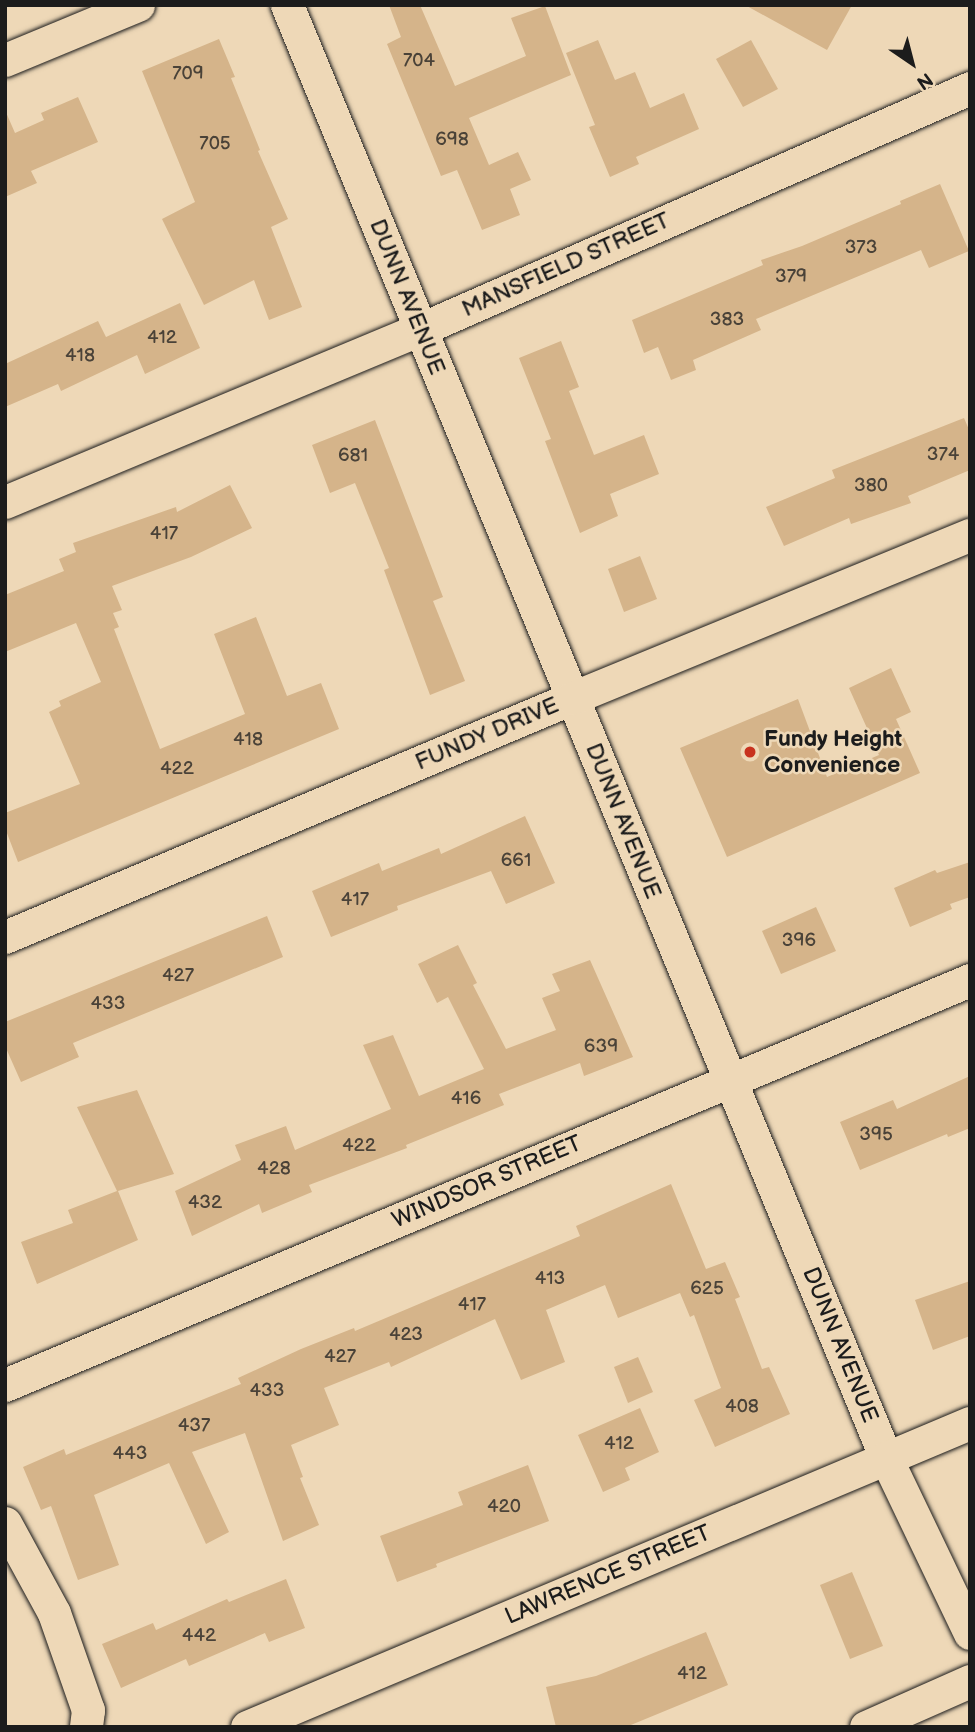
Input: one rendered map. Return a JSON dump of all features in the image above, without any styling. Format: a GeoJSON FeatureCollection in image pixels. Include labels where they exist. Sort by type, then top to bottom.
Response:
{"type":"FeatureCollection","features":[{"type":"Feature","properties":{"kind":"street"},"geometry":{"type":"LineString","coordinates":[[5,60],[138,5]]}},
{"type":"Feature","properties":{"kind":"street","name":"DUNN AVENUE"},"geometry":{"type":"LineString","coordinates":[[287,5],[886,1458],[970,1633]]}},
{"type":"Feature","properties":{"kind":"street","name":"MANSFIELD STREET"},"geometry":{"type":"LineString","coordinates":[[5,502],[421,329],[970,88]]}},
{"type":"Feature","properties":{"kind":"street","name":"FUNDY DRIVE"},"geometry":{"type":"LineString","coordinates":[[5,937],[572,698],[970,535]]}},
{"type":"Feature","properties":{"kind":"street","name":"WINDSOR STREET"},"geometry":{"type":"LineString","coordinates":[[5,1385],[970,979]]}},
{"type":"Feature","properties":{"kind":"street","name":"LAWRENCE STREET"},"geometry":{"type":"LineString","coordinates":[[247,1727],[970,1423]]}},
{"type":"Feature","properties":{"kind":"street"},"geometry":{"type":"LineString","coordinates":[[5,1522],[54,1613],[88,1710],[86,1727]]}},
{"type":"Feature","properties":{"kind":"street"},"geometry":{"type":"LineString","coordinates":[[866,1727],[970,1681]]}},
{"type":"Feature","properties":{"kind":"building"},"geometry":{"type":"Polygon","coordinates":[[[389,5],[420,5],[455,86],[526,56],[511,18],[545,6],[571,75],[469,118],[489,165],[518,152],[531,180],[510,189],[520,215],[482,230],[457,170],[441,176],[387,44],[401,37],[389,5]]]}},
{"type":"Feature","properties":{"kind":"building"},"geometry":{"type":"Polygon","coordinates":[[[745,5],[852,5],[827,50],[745,5]]]}},
{"type":"Feature","properties":{"kind":"building"},"geometry":{"type":"Polygon","coordinates":[[[219,39],[235,77],[231,78],[260,150],[258,151],[288,219],[271,227],[302,307],[269,320],[254,280],[204,305],[162,219],[195,202],[142,71],[219,39]]]}},
{"type":"Feature","properties":{"kind":"building"},"geometry":{"type":"Polygon","coordinates":[[[598,40],[615,80],[635,72],[650,108],[684,93],[699,129],[636,157],[639,164],[610,177],[589,127],[595,125],[566,53],[598,40]]]}},
{"type":"Feature","properties":{"kind":"building"},"geometry":{"type":"Polygon","coordinates":[[[751,40],[778,89],[743,107],[716,59],[751,40]]]}},
{"type":"Feature","properties":{"kind":"building"},"geometry":{"type":"Polygon","coordinates":[[[78,97],[98,142],[31,171],[37,183],[5,197],[5,110],[15,133],[44,120],[41,113],[78,97]]]}},
{"type":"Feature","properties":{"kind":"building"},"geometry":{"type":"Polygon","coordinates":[[[940,184],[969,251],[929,268],[921,250],[756,319],[761,330],[693,360],[696,370],[671,380],[658,347],[644,353],[632,320],[763,265],[761,260],[802,246],[901,204],[900,201],[940,184]]]}},
{"type":"Feature","properties":{"kind":"building"},"geometry":{"type":"Polygon","coordinates":[[[180,303],[200,348],[145,374],[137,355],[61,391],[58,384],[5,407],[5,364],[98,321],[106,337],[180,303]]]}},
{"type":"Feature","properties":{"kind":"building"},"geometry":{"type":"Polygon","coordinates":[[[561,341],[579,387],[569,391],[594,455],[644,435],[659,474],[610,494],[618,516],[580,533],[545,441],[551,439],[519,358],[561,341]]]}},
{"type":"Feature","properties":{"kind":"building"},"geometry":{"type":"Polygon","coordinates":[[[964,418],[970,432],[970,470],[908,496],[911,503],[851,524],[849,518],[784,546],[766,507],[835,478],[832,470],[964,418]]]}},
{"type":"Feature","properties":{"kind":"building"},"geometry":{"type":"Polygon","coordinates":[[[375,420],[443,597],[433,601],[465,681],[430,695],[384,570],[389,568],[355,483],[330,493],[312,445],[375,420]]]}},
{"type":"Feature","properties":{"kind":"building"},"geometry":{"type":"Polygon","coordinates":[[[230,485],[252,528],[191,557],[112,586],[122,610],[113,613],[119,627],[114,629],[160,749],[245,714],[214,634],[256,617],[287,696],[321,683],[339,729],[18,862],[5,828],[5,813],[80,784],[49,712],[61,706],[59,701],[101,682],[76,623],[5,652],[5,595],[64,571],[59,559],[76,552],[73,543],[176,507],[177,512],[230,485]]]}},
{"type":"Feature","properties":{"kind":"building"},"geometry":{"type":"Polygon","coordinates":[[[640,556],[657,599],[624,612],[608,569],[640,556]]]}},
{"type":"Feature","properties":{"kind":"building"},"geometry":{"type":"Polygon","coordinates":[[[891,668],[911,712],[896,719],[920,773],[727,857],[680,748],[798,699],[827,777],[879,755],[849,688],[891,668]]]}},
{"type":"Feature","properties":{"kind":"building"},"geometry":{"type":"Polygon","coordinates":[[[525,816],[555,883],[506,904],[491,871],[397,906],[398,910],[331,937],[312,891],[379,863],[382,871],[439,848],[441,854],[525,816]]]}},
{"type":"Feature","properties":{"kind":"building"},"geometry":{"type":"Polygon","coordinates":[[[970,862],[970,897],[950,904],[952,909],[910,927],[894,888],[935,870],[937,873],[970,862]]]}},
{"type":"Feature","properties":{"kind":"building"},"geometry":{"type":"Polygon","coordinates":[[[816,907],[836,951],[781,974],[762,931],[816,907]]]}},
{"type":"Feature","properties":{"kind":"building"},"geometry":{"type":"Polygon","coordinates":[[[267,916],[283,957],[73,1043],[79,1057],[21,1082],[5,1046],[5,1022],[267,916]]]}},
{"type":"Feature","properties":{"kind":"building"},"geometry":{"type":"Polygon","coordinates":[[[458,945],[477,983],[473,985],[506,1049],[556,1030],[542,998],[560,991],[552,974],[590,960],[633,1057],[584,1076],[580,1063],[499,1094],[504,1105],[406,1145],[407,1148],[309,1185],[312,1192],[262,1213],[259,1204],[192,1236],[175,1191],[241,1160],[235,1145],[286,1126],[295,1150],[391,1109],[363,1045],[393,1035],[419,1096],[484,1069],[448,997],[437,1003],[418,964],[458,945]]]}},
{"type":"Feature","properties":{"kind":"building"},"geometry":{"type":"Polygon","coordinates":[[[970,1076],[970,1128],[948,1137],[947,1134],[860,1170],[840,1122],[893,1100],[897,1109],[970,1076]]]}},
{"type":"Feature","properties":{"kind":"building"},"geometry":{"type":"Polygon","coordinates":[[[137,1090],[174,1174],[118,1191],[138,1240],[37,1284],[21,1242],[73,1223],[68,1210],[117,1191],[77,1107],[137,1090]]]}},
{"type":"Feature","properties":{"kind":"building"},"geometry":{"type":"Polygon","coordinates":[[[671,1184],[706,1269],[725,1262],[740,1297],[735,1299],[762,1369],[769,1367],[790,1414],[715,1447],[694,1400],[721,1388],[694,1315],[690,1317],[680,1293],[618,1318],[605,1285],[546,1310],[565,1362],[521,1380],[495,1319],[391,1367],[389,1362],[324,1388],[339,1425],[291,1445],[303,1477],[300,1478],[319,1525],[283,1541],[245,1433],[192,1452],[229,1532],[206,1544],[169,1463],[94,1495],[119,1565],[78,1580],[51,1506],[41,1510],[23,1467],[64,1449],[66,1455],[241,1384],[238,1378],[301,1349],[354,1328],[355,1331],[580,1236],[576,1226],[671,1184]]]}},
{"type":"Feature","properties":{"kind":"building"},"geometry":{"type":"Polygon","coordinates":[[[970,1281],[970,1336],[933,1350],[915,1300],[970,1281]]]}},
{"type":"Feature","properties":{"kind":"building"},"geometry":{"type":"Polygon","coordinates":[[[638,1357],[653,1392],[628,1403],[614,1367],[638,1357]]]}},
{"type":"Feature","properties":{"kind":"building"},"geometry":{"type":"Polygon","coordinates":[[[640,1408],[659,1452],[625,1468],[630,1480],[603,1492],[578,1435],[640,1408]]]}},
{"type":"Feature","properties":{"kind":"building"},"geometry":{"type":"Polygon","coordinates":[[[528,1465],[549,1521],[436,1564],[437,1567],[397,1582],[380,1536],[463,1505],[458,1492],[528,1465]]]}},
{"type":"Feature","properties":{"kind":"building"},"geometry":{"type":"Polygon","coordinates":[[[852,1572],[883,1646],[850,1659],[820,1585],[852,1572]]]}},
{"type":"Feature","properties":{"kind":"building"},"geometry":{"type":"Polygon","coordinates":[[[286,1579],[305,1628],[269,1642],[265,1633],[189,1666],[186,1659],[121,1688],[102,1644],[153,1623],[156,1630],[227,1599],[229,1602],[286,1579]]]}},
{"type":"Feature","properties":{"kind":"building"},"geometry":{"type":"Polygon","coordinates":[[[706,1632],[728,1685],[626,1727],[556,1727],[546,1687],[596,1676],[706,1632]]]}},
{"type":"Feature","properties":{"kind":"place","name":"Fundy Height Convenience"},"geometry":{"type":"Point","coordinates":[750,752]}}]}
